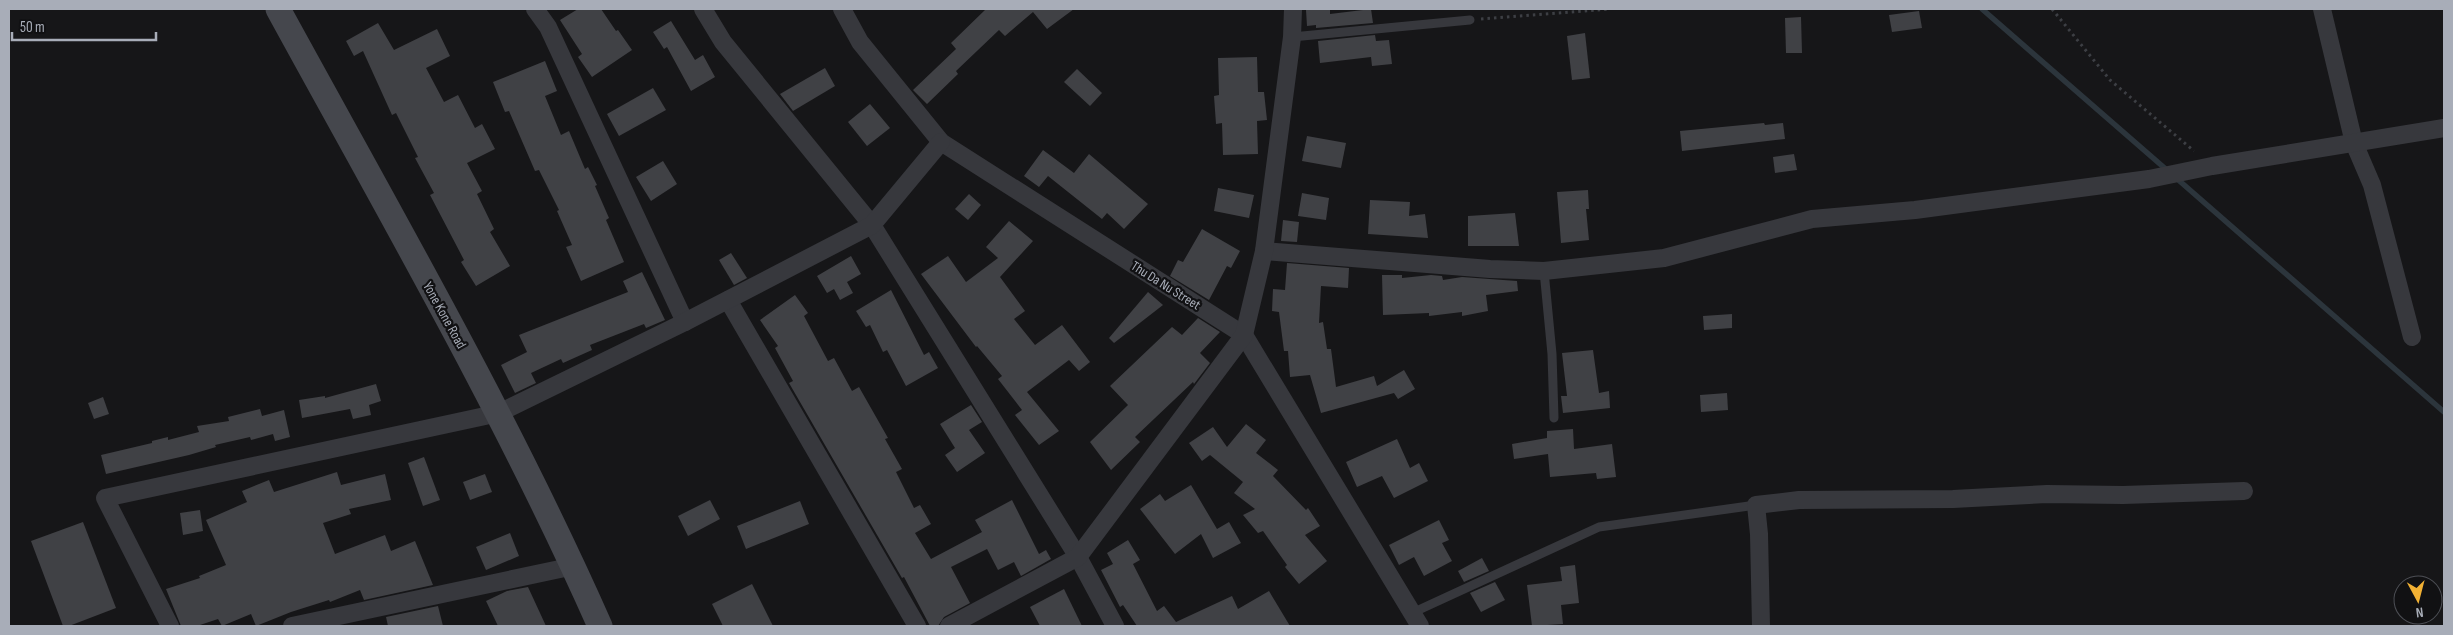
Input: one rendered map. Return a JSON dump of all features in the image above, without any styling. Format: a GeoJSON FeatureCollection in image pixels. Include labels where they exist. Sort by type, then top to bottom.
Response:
{"type":"FeatureCollection","features":[{"type":"Feature","properties":{"kind":"street","name":"Yone Kone Road"},"geometry":{"type":"LineString","coordinates":[[278,9],[499,413],[574,566],[600,626]]}},
{"type":"Feature","properties":{"kind":"street"},"geometry":{"type":"LineString","coordinates":[[535,9],[552,36],[685,322]]}},
{"type":"Feature","properties":{"kind":"street"},"geometry":{"type":"LineString","coordinates":[[703,9],[723,42],[872,224],[1078,557],[1115,626]]}},
{"type":"Feature","properties":{"kind":"street","name":"Thu Da Nu Street"},"geometry":{"type":"LineString","coordinates":[[842,9],[860,42],[941,142],[1244,335],[1416,620]]}},
{"type":"Feature","properties":{"kind":"street"},"geometry":{"type":"LineString","coordinates":[[949,626],[1078,557],[1244,335],[1264,251],[1292,37],[1293,9]]}},
{"type":"Feature","properties":{"kind":"street"},"geometry":{"type":"LineString","coordinates":[[2322,9],[2354,143],[2372,185],[2412,337]]}},
{"type":"Feature","properties":{"kind":"street"},"geometry":{"type":"LineString","coordinates":[[1264,251],[1490,269],[1544,271],[1664,258],[1812,219],[1915,210],[2149,179],[2212,166],[2444,128]]}},
{"type":"Feature","properties":{"kind":"street"},"geometry":{"type":"LineString","coordinates":[[170,626],[105,498],[499,413],[685,322],[872,224],[941,142]]}},
{"type":"Feature","properties":{"kind":"street"},"geometry":{"type":"LineString","coordinates":[[728,300],[917,626]]}},
{"type":"Feature","properties":{"kind":"street"},"geometry":{"type":"LineString","coordinates":[[1761,626],[1759,534],[1756,505],[1799,500],[1953,499],[2047,494],[2123,495],[2244,491]]}},
{"type":"Feature","properties":{"kind":"street"},"geometry":{"type":"LineString","coordinates":[[292,626],[367,619],[574,566]]}},
{"type":"Feature","properties":{"kind":"lane"},"geometry":{"type":"LineString","coordinates":[[1292,37],[1470,20]]}},
{"type":"Feature","properties":{"kind":"lane"},"geometry":{"type":"LineString","coordinates":[[1544,271],[1552,354],[1554,418]]}},
{"type":"Feature","properties":{"kind":"lane"},"geometry":{"type":"LineString","coordinates":[[1416,620],[1599,527],[1756,505]]}},
{"type":"Feature","properties":{"kind":"path"},"geometry":{"type":"LineString","coordinates":[[1470,20],[1610,9]]}},
{"type":"Feature","properties":{"kind":"path"},"geometry":{"type":"LineString","coordinates":[[2052,9],[2110,80],[2212,166]]}},
{"type":"Feature","properties":{"kind":"building"},"geometry":{"type":"Polygon","coordinates":[[[578,9],[601,9],[632,50],[592,77],[578,57],[582,54],[560,20],[578,9]]]}},
{"type":"Feature","properties":{"kind":"building"},"geometry":{"type":"Polygon","coordinates":[[[986,9],[1074,9],[1047,29],[1033,12],[1005,36],[999,30],[956,71],[958,74],[927,104],[913,90],[956,49],[951,43],[986,9]]]}},
{"type":"Feature","properties":{"kind":"building"},"geometry":{"type":"Polygon","coordinates":[[[1330,9],[1330,14],[1371,9],[1373,23],[1316,28],[1316,25],[1307,26],[1306,10],[1330,9]]]}},
{"type":"Feature","properties":{"kind":"building"},"geometry":{"type":"Polygon","coordinates":[[[1919,11],[1922,28],[1892,32],[1889,15],[1919,11]]]}},
{"type":"Feature","properties":{"kind":"building"},"geometry":{"type":"Polygon","coordinates":[[[1801,17],[1802,53],[1786,53],[1785,18],[1801,17]]]}},
{"type":"Feature","properties":{"kind":"building"},"geometry":{"type":"Polygon","coordinates":[[[671,21],[695,60],[703,55],[715,77],[691,91],[667,47],[664,49],[653,32],[671,21]]]}},
{"type":"Feature","properties":{"kind":"building"},"geometry":{"type":"Polygon","coordinates":[[[378,23],[394,50],[437,29],[450,56],[426,68],[444,102],[458,95],[475,128],[482,124],[495,149],[467,163],[482,191],[477,194],[494,229],[490,232],[510,266],[476,286],[461,262],[464,260],[430,195],[434,193],[415,158],[418,157],[396,113],[392,115],[363,51],[354,56],[346,41],[378,23]]]}},
{"type":"Feature","properties":{"kind":"building"},"geometry":{"type":"Polygon","coordinates":[[[1585,33],[1590,78],[1572,80],[1567,36],[1585,33]]]}},
{"type":"Feature","properties":{"kind":"building"},"geometry":{"type":"Polygon","coordinates":[[[1375,35],[1376,41],[1389,40],[1392,64],[1372,66],[1371,57],[1320,63],[1318,41],[1375,35]]]}},
{"type":"Feature","properties":{"kind":"building"},"geometry":{"type":"Polygon","coordinates":[[[1257,57],[1258,92],[1264,92],[1267,120],[1257,121],[1258,154],[1223,155],[1222,123],[1216,124],[1214,96],[1219,95],[1218,58],[1257,57]]]}},
{"type":"Feature","properties":{"kind":"building"},"geometry":{"type":"Polygon","coordinates":[[[545,61],[557,91],[545,96],[561,135],[569,131],[585,169],[588,167],[597,185],[595,186],[609,218],[606,220],[624,262],[581,281],[566,247],[572,245],[557,211],[559,210],[539,170],[535,171],[509,111],[505,112],[493,82],[545,61]]]}},
{"type":"Feature","properties":{"kind":"building"},"geometry":{"type":"Polygon","coordinates":[[[825,68],[835,86],[793,111],[780,94],[825,68]]]}},
{"type":"Feature","properties":{"kind":"building"},"geometry":{"type":"Polygon","coordinates":[[[1077,69],[1102,93],[1090,106],[1064,82],[1077,69]]]}},
{"type":"Feature","properties":{"kind":"building"},"geometry":{"type":"Polygon","coordinates":[[[653,88],[666,110],[619,136],[607,114],[653,88]]]}},
{"type":"Feature","properties":{"kind":"building"},"geometry":{"type":"Polygon","coordinates":[[[870,104],[890,128],[867,146],[848,122],[870,104]]]}},
{"type":"Feature","properties":{"kind":"building"},"geometry":{"type":"Polygon","coordinates":[[[1764,123],[1765,125],[1783,123],[1785,139],[1682,151],[1680,131],[1764,123]]]}},
{"type":"Feature","properties":{"kind":"building"},"geometry":{"type":"Polygon","coordinates":[[[1307,136],[1346,143],[1341,168],[1302,161],[1307,136]]]}},
{"type":"Feature","properties":{"kind":"building"},"geometry":{"type":"Polygon","coordinates":[[[1043,150],[1074,173],[1089,154],[1148,204],[1124,229],[1107,213],[1102,219],[1048,176],[1039,187],[1024,176],[1043,150]]]}},
{"type":"Feature","properties":{"kind":"building"},"geometry":{"type":"Polygon","coordinates":[[[1794,154],[1797,170],[1775,173],[1773,157],[1794,154]]]}},
{"type":"Feature","properties":{"kind":"building"},"geometry":{"type":"Polygon","coordinates":[[[663,161],[677,184],[651,201],[636,177],[663,161]]]}},
{"type":"Feature","properties":{"kind":"building"},"geometry":{"type":"Polygon","coordinates":[[[1218,188],[1254,195],[1249,218],[1214,211],[1218,188]]]}},
{"type":"Feature","properties":{"kind":"building"},"geometry":{"type":"Polygon","coordinates":[[[1588,190],[1589,209],[1586,209],[1589,240],[1561,243],[1557,192],[1588,190]]]}},
{"type":"Feature","properties":{"kind":"building"},"geometry":{"type":"Polygon","coordinates":[[[1302,193],[1329,198],[1326,220],[1298,216],[1302,193]]]}},
{"type":"Feature","properties":{"kind":"building"},"geometry":{"type":"Polygon","coordinates":[[[969,194],[981,205],[968,220],[955,209],[969,194]]]}},
{"type":"Feature","properties":{"kind":"building"},"geometry":{"type":"Polygon","coordinates":[[[1370,200],[1410,202],[1409,216],[1425,214],[1428,238],[1368,234],[1370,200]]]}},
{"type":"Feature","properties":{"kind":"building"},"geometry":{"type":"Polygon","coordinates":[[[1515,213],[1519,246],[1468,246],[1468,216],[1515,213]]]}},
{"type":"Feature","properties":{"kind":"building"},"geometry":{"type":"Polygon","coordinates":[[[1283,220],[1299,222],[1297,242],[1281,241],[1283,220]]]}},
{"type":"Feature","properties":{"kind":"building"},"geometry":{"type":"Polygon","coordinates":[[[1009,221],[1033,241],[1000,277],[1025,311],[1014,319],[1035,345],[1062,325],[1090,362],[1079,371],[1069,360],[1027,392],[1059,431],[1039,445],[1015,415],[1022,410],[998,379],[1002,376],[976,347],[921,274],[948,256],[966,282],[998,258],[986,247],[1009,221]]]}},
{"type":"Feature","properties":{"kind":"building"},"geometry":{"type":"Polygon","coordinates":[[[1202,229],[1240,251],[1231,268],[1227,266],[1209,300],[1170,276],[1178,260],[1183,262],[1202,229]]]}},
{"type":"Feature","properties":{"kind":"building"},"geometry":{"type":"Polygon","coordinates":[[[731,253],[747,278],[734,285],[719,260],[731,253]]]}},
{"type":"Feature","properties":{"kind":"building"},"geometry":{"type":"Polygon","coordinates":[[[851,256],[861,274],[847,282],[853,293],[840,300],[834,289],[827,293],[817,276],[851,256]]]}},
{"type":"Feature","properties":{"kind":"building"},"geometry":{"type":"Polygon","coordinates":[[[1287,263],[1349,268],[1348,288],[1321,286],[1319,323],[1323,322],[1327,349],[1331,349],[1336,387],[1374,376],[1377,386],[1404,370],[1415,389],[1398,399],[1394,393],[1321,413],[1310,375],[1290,377],[1288,351],[1284,351],[1279,312],[1272,311],[1273,289],[1285,290],[1287,263]]]}},
{"type":"Feature","properties":{"kind":"building"},"geometry":{"type":"Polygon","coordinates":[[[642,272],[665,320],[646,328],[644,324],[590,345],[592,350],[563,363],[561,359],[531,373],[536,383],[515,393],[501,365],[527,352],[519,335],[628,292],[623,281],[642,272]]]}},
{"type":"Feature","properties":{"kind":"building"},"geometry":{"type":"Polygon","coordinates":[[[1382,275],[1402,275],[1402,278],[1431,275],[1442,276],[1443,280],[1462,277],[1517,281],[1518,291],[1486,295],[1488,311],[1462,316],[1462,312],[1429,316],[1429,313],[1383,315],[1382,275]]]}},
{"type":"Feature","properties":{"kind":"building"},"geometry":{"type":"Polygon","coordinates":[[[891,290],[924,355],[929,352],[938,368],[906,386],[887,350],[883,352],[870,325],[866,327],[856,311],[891,290]]]}},
{"type":"Feature","properties":{"kind":"building"},"geometry":{"type":"Polygon","coordinates":[[[1148,292],[1163,305],[1114,343],[1109,338],[1148,292]]]}},
{"type":"Feature","properties":{"kind":"building"},"geometry":{"type":"Polygon","coordinates":[[[795,295],[808,313],[804,316],[828,361],[834,358],[852,391],[859,387],[888,438],[885,439],[902,469],[896,472],[914,508],[920,505],[931,524],[915,533],[931,559],[982,532],[975,520],[1012,500],[1039,554],[1046,550],[1051,559],[1021,576],[1014,562],[998,570],[987,549],[951,567],[970,603],[944,617],[938,626],[930,626],[904,577],[902,578],[789,383],[793,381],[775,348],[778,346],[760,320],[795,295]]]}},
{"type":"Feature","properties":{"kind":"building"},"geometry":{"type":"Polygon","coordinates":[[[1732,314],[1732,328],[1704,330],[1703,316],[1732,314]]]}},
{"type":"Feature","properties":{"kind":"building"},"geometry":{"type":"Polygon","coordinates":[[[1198,318],[1220,332],[1200,353],[1210,363],[1194,384],[1193,382],[1135,437],[1140,442],[1111,470],[1090,442],[1128,405],[1110,386],[1172,327],[1182,335],[1198,318]]]}},
{"type":"Feature","properties":{"kind":"building"},"geometry":{"type":"Polygon","coordinates":[[[1593,350],[1599,393],[1609,391],[1610,408],[1563,413],[1561,396],[1567,396],[1562,353],[1593,350]]]}},
{"type":"Feature","properties":{"kind":"building"},"geometry":{"type":"Polygon","coordinates":[[[376,384],[381,401],[369,405],[371,415],[353,419],[350,409],[302,418],[299,400],[325,396],[325,398],[376,384]]]}},
{"type":"Feature","properties":{"kind":"building"},"geometry":{"type":"Polygon","coordinates":[[[1727,393],[1728,410],[1701,412],[1700,395],[1727,393]]]}},
{"type":"Feature","properties":{"kind":"building"},"geometry":{"type":"Polygon","coordinates":[[[103,397],[109,414],[94,419],[88,403],[103,397]]]}},
{"type":"Feature","properties":{"kind":"building"},"geometry":{"type":"Polygon","coordinates":[[[971,405],[982,422],[969,430],[985,453],[957,472],[945,455],[955,448],[940,424],[971,405]]]}},
{"type":"Feature","properties":{"kind":"building"},"geometry":{"type":"Polygon","coordinates":[[[260,409],[262,416],[284,410],[290,437],[275,441],[273,434],[251,440],[250,437],[215,445],[216,447],[189,455],[106,474],[101,455],[152,443],[152,441],[168,437],[168,440],[199,432],[197,426],[229,421],[228,417],[260,409]]]}},
{"type":"Feature","properties":{"kind":"building"},"geometry":{"type":"Polygon","coordinates":[[[1246,424],[1266,440],[1256,453],[1278,470],[1273,476],[1306,510],[1308,508],[1320,526],[1305,535],[1327,561],[1299,584],[1285,567],[1287,565],[1263,531],[1258,533],[1243,515],[1255,509],[1234,493],[1243,482],[1210,455],[1202,461],[1189,443],[1213,427],[1227,447],[1246,424]]]}},
{"type":"Feature","properties":{"kind":"building"},"geometry":{"type":"Polygon","coordinates":[[[1573,429],[1574,449],[1612,444],[1616,477],[1597,479],[1596,473],[1550,477],[1548,454],[1514,459],[1512,444],[1547,438],[1547,431],[1573,429]]]}},
{"type":"Feature","properties":{"kind":"building"},"geometry":{"type":"Polygon","coordinates":[[[1397,439],[1410,468],[1419,463],[1428,481],[1394,498],[1382,476],[1357,487],[1346,462],[1397,439]]]}},
{"type":"Feature","properties":{"kind":"building"},"geometry":{"type":"Polygon","coordinates":[[[424,457],[440,500],[423,506],[408,463],[424,457]]]}},
{"type":"Feature","properties":{"kind":"building"},"geometry":{"type":"Polygon","coordinates":[[[337,472],[341,485],[385,474],[391,500],[349,509],[351,514],[323,523],[335,554],[385,535],[391,551],[415,541],[433,585],[364,600],[360,590],[330,602],[329,600],[291,612],[256,626],[251,614],[222,626],[218,619],[197,626],[181,626],[166,589],[200,578],[199,576],[226,565],[206,520],[247,502],[242,491],[269,480],[274,492],[337,472]]]}},
{"type":"Feature","properties":{"kind":"building"},"geometry":{"type":"Polygon","coordinates":[[[485,474],[492,492],[470,500],[463,482],[485,474]]]}},
{"type":"Feature","properties":{"kind":"building"},"geometry":{"type":"Polygon","coordinates":[[[1191,485],[1217,529],[1229,522],[1241,543],[1213,558],[1201,534],[1175,554],[1140,509],[1160,494],[1165,501],[1191,485]]]}},
{"type":"Feature","properties":{"kind":"building"},"geometry":{"type":"Polygon","coordinates":[[[710,500],[720,519],[688,536],[678,516],[710,500]]]}},
{"type":"Feature","properties":{"kind":"building"},"geometry":{"type":"Polygon","coordinates":[[[800,501],[809,524],[746,549],[737,526],[800,501]]]}},
{"type":"Feature","properties":{"kind":"building"},"geometry":{"type":"Polygon","coordinates":[[[200,510],[203,531],[183,535],[180,513],[200,510]]]}},
{"type":"Feature","properties":{"kind":"building"},"geometry":{"type":"Polygon","coordinates":[[[1439,520],[1449,540],[1442,543],[1452,561],[1424,576],[1414,557],[1399,565],[1389,545],[1439,520]]]}},
{"type":"Feature","properties":{"kind":"building"},"geometry":{"type":"Polygon","coordinates":[[[83,522],[116,608],[69,626],[63,626],[31,541],[83,522]]]}},
{"type":"Feature","properties":{"kind":"building"},"geometry":{"type":"Polygon","coordinates":[[[510,533],[519,556],[486,570],[476,547],[510,533]]]}},
{"type":"Feature","properties":{"kind":"building"},"geometry":{"type":"Polygon","coordinates":[[[1128,540],[1140,560],[1133,564],[1157,611],[1164,606],[1176,622],[1232,596],[1238,609],[1269,591],[1290,626],[1137,626],[1123,605],[1120,607],[1101,570],[1113,564],[1107,553],[1128,540]]]}},
{"type":"Feature","properties":{"kind":"building"},"geometry":{"type":"Polygon","coordinates":[[[1482,558],[1489,571],[1464,582],[1458,571],[1482,558]]]}},
{"type":"Feature","properties":{"kind":"building"},"geometry":{"type":"Polygon","coordinates":[[[1575,565],[1579,603],[1561,605],[1563,624],[1532,626],[1527,585],[1562,581],[1560,567],[1575,565]]]}},
{"type":"Feature","properties":{"kind":"building"},"geometry":{"type":"Polygon","coordinates":[[[1495,582],[1505,600],[1481,612],[1470,593],[1495,582]]]}},
{"type":"Feature","properties":{"kind":"building"},"geometry":{"type":"Polygon","coordinates":[[[752,584],[773,626],[723,626],[712,604],[752,584]]]}},
{"type":"Feature","properties":{"kind":"building"},"geometry":{"type":"Polygon","coordinates":[[[528,587],[546,626],[498,626],[486,601],[507,591],[528,587]]]}},
{"type":"Feature","properties":{"kind":"building"},"geometry":{"type":"Polygon","coordinates":[[[1064,589],[1082,626],[1040,626],[1030,607],[1064,589]]]}},
{"type":"Feature","properties":{"kind":"building"},"geometry":{"type":"Polygon","coordinates":[[[438,606],[443,626],[388,626],[386,617],[438,606]]]}},
{"type":"Feature","properties":{"kind":"waterway"},"geometry":{"type":"LineString","coordinates":[[1982,9],[2168,171]]}},
{"type":"Feature","properties":{"kind":"waterway"},"geometry":{"type":"LineString","coordinates":[[2175,177],[2444,412]]}}]}
